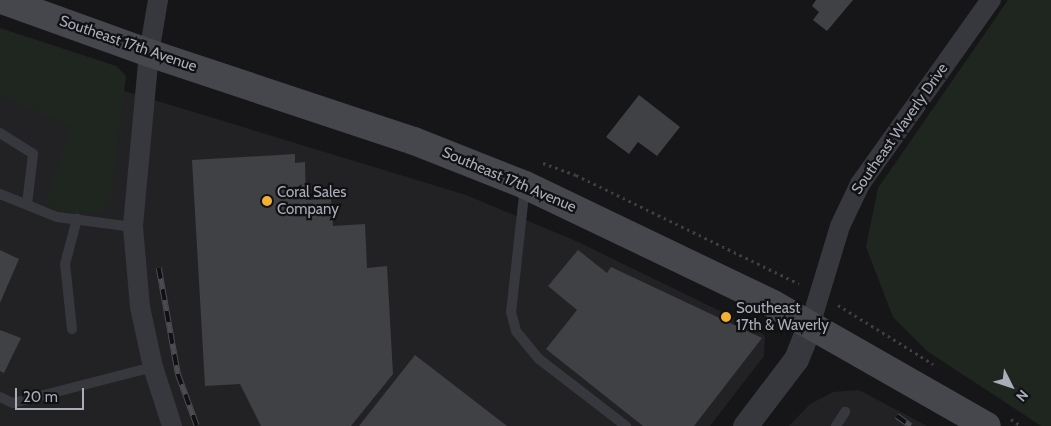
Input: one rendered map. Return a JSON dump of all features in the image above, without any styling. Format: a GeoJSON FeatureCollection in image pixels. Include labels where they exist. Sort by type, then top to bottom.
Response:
{"type":"FeatureCollection","features":[{"type":"Feature","properties":{"kind":"main road","name":"Southeast 17th Avenue"},"geometry":{"type":"LineString","coordinates":[[2,0],[149,53],[414,141],[525,185],[674,254],[810,325],[987,426]]}},
{"type":"Feature","properties":{"kind":"street"},"geometry":{"type":"LineString","coordinates":[[158,0],[149,53],[133,227],[140,307],[153,367],[172,426]]}},
{"type":"Feature","properties":{"kind":"street","name":"Southeast Waverly Drive"},"geometry":{"type":"LineString","coordinates":[[810,325],[840,226],[860,184],[990,0]]}},
{"type":"Feature","properties":{"kind":"street"},"geometry":{"type":"LineString","coordinates":[[745,426],[796,359],[810,325]]}},
{"type":"Feature","properties":{"kind":"lane"},"geometry":{"type":"LineString","coordinates":[[0,133],[33,154],[26,204]]}},
{"type":"Feature","properties":{"kind":"lane"},"geometry":{"type":"LineString","coordinates":[[525,185],[511,312],[516,331],[539,359],[626,426]]}},
{"type":"Feature","properties":{"kind":"lane"},"geometry":{"type":"LineString","coordinates":[[0,194],[57,217],[133,227]]}},
{"type":"Feature","properties":{"kind":"lane"},"geometry":{"type":"LineString","coordinates":[[72,329],[65,264],[77,219]]}},
{"type":"Feature","properties":{"kind":"lane"},"geometry":{"type":"LineString","coordinates":[[0,397],[13,403],[153,367]]}},
{"type":"Feature","properties":{"kind":"lane"},"geometry":{"type":"LineString","coordinates":[[836,426],[845,412]]}},
{"type":"Feature","properties":{"kind":"shaded area"},"geometry":{"type":"Polygon","coordinates":[[[1008,0],[1051,0],[1051,426],[1041,426],[927,351],[893,317],[866,247],[878,188],[1008,0]]]}},
{"type":"Feature","properties":{"kind":"shaded area"},"geometry":{"type":"Polygon","coordinates":[[[0,28],[116,66],[126,76],[111,198],[101,212],[63,212],[45,204],[70,126],[0,95],[0,28]]]}},
{"type":"Feature","properties":{"kind":"shaded area"},"geometry":{"type":"Polygon","coordinates":[[[0,46],[105,85],[466,195],[576,241],[753,327],[765,336],[764,356],[710,426],[0,426],[0,46]]]}},
{"type":"Feature","properties":{"kind":"shaded area"},"geometry":{"type":"Polygon","coordinates":[[[859,390],[927,426],[789,426],[810,404],[833,392],[859,390]]]}},
{"type":"Feature","properties":{"kind":"building"},"geometry":{"type":"Polygon","coordinates":[[[816,0],[853,0],[827,31],[813,20],[819,12],[812,6],[816,0]]]}},
{"type":"Feature","properties":{"kind":"building"},"geometry":{"type":"Polygon","coordinates":[[[639,95],[680,127],[657,156],[638,142],[629,154],[606,137],[639,95]]]}},
{"type":"Feature","properties":{"kind":"building"},"geometry":{"type":"Polygon","coordinates":[[[295,154],[295,163],[305,162],[306,200],[331,199],[333,226],[365,224],[367,268],[387,266],[393,374],[351,426],[261,426],[240,384],[205,386],[192,160],[295,154]]]}},
{"type":"Feature","properties":{"kind":"building"},"geometry":{"type":"Polygon","coordinates":[[[0,250],[19,259],[0,303],[0,250]]]}},
{"type":"Feature","properties":{"kind":"building"},"geometry":{"type":"Polygon","coordinates":[[[578,250],[607,273],[611,267],[762,338],[694,426],[643,426],[546,349],[577,310],[548,286],[578,250]]]}},
{"type":"Feature","properties":{"kind":"building"},"geometry":{"type":"Polygon","coordinates":[[[0,330],[21,338],[4,373],[0,371],[0,330]]]}},
{"type":"Feature","properties":{"kind":"building"},"geometry":{"type":"Polygon","coordinates":[[[415,355],[507,426],[359,426],[415,355]]]}},
{"type":"Feature","properties":{"kind":"railway"},"geometry":{"type":"LineString","coordinates":[[159,268],[178,374],[197,426]]}},
{"type":"Feature","properties":{"kind":"railway"},"geometry":{"type":"LineString","coordinates":[[897,416],[911,426]]}},
{"type":"Feature","properties":{"kind":"place","name":"Coral Sales Company"},"geometry":{"type":"Point","coordinates":[267,201]}},
{"type":"Feature","properties":{"kind":"place","name":"Southeast 17th & Waverly"},"geometry":{"type":"Point","coordinates":[726,317]}}]}
